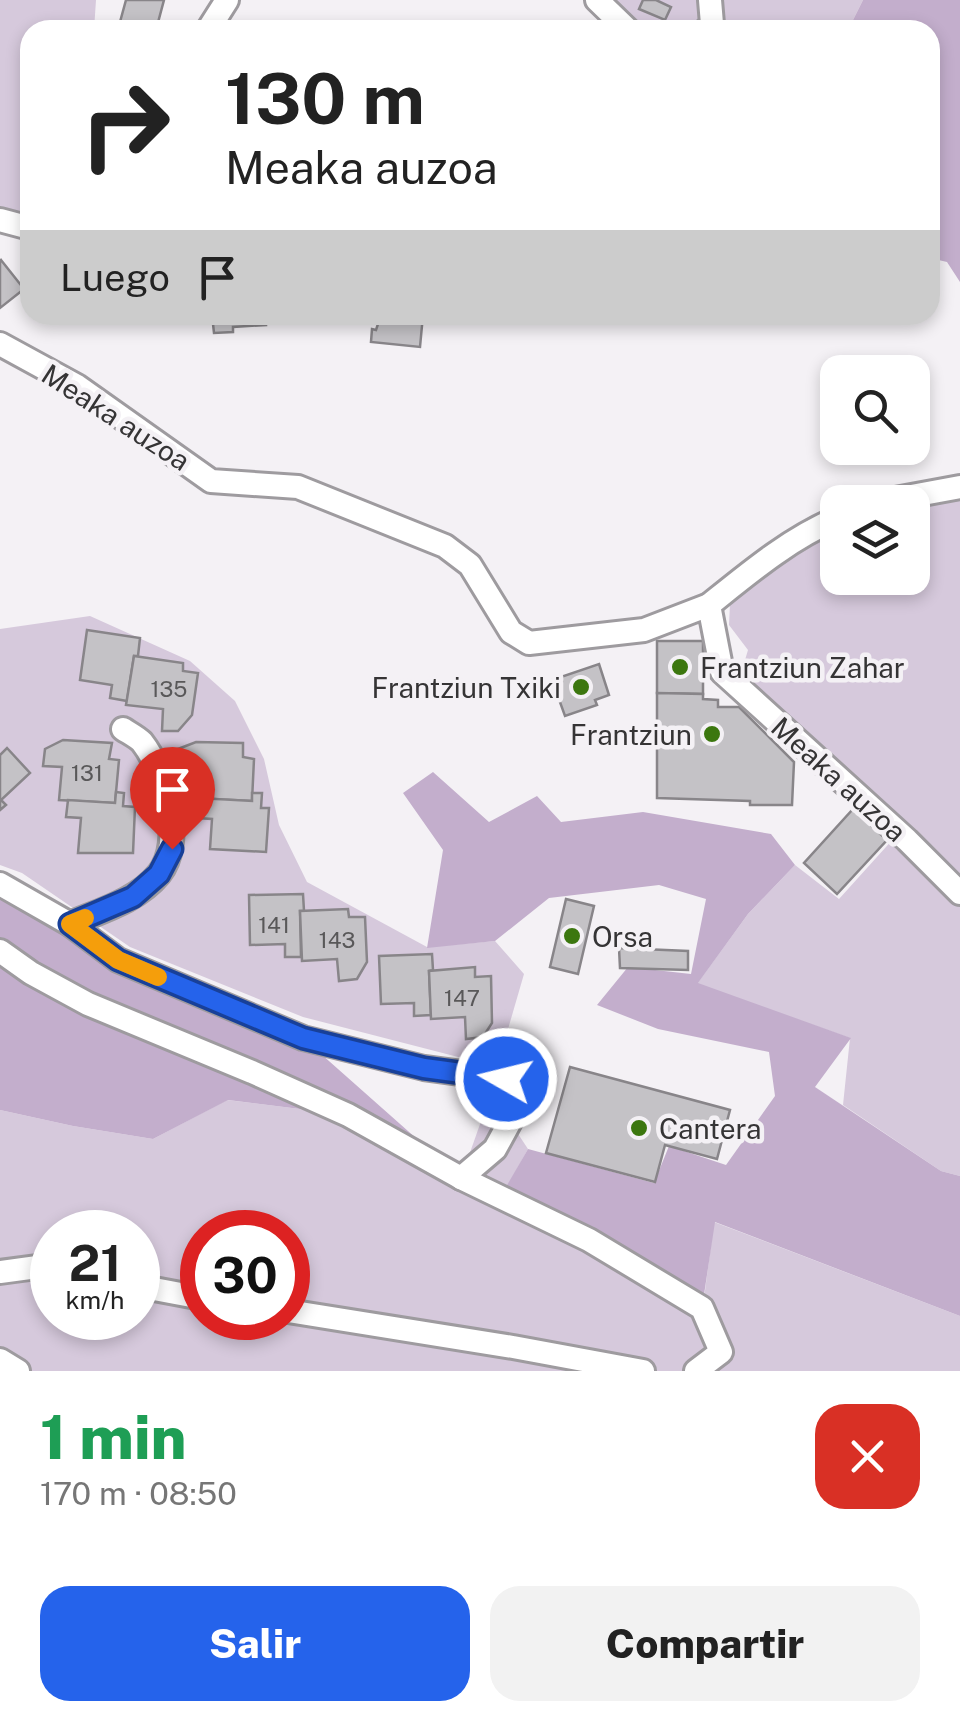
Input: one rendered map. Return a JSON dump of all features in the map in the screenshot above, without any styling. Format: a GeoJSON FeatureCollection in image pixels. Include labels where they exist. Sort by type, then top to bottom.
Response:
{"type":"FeatureCollection","features":[{"type":"Feature","properties":{"kind":"street"},"geometry":{"type":"LineString","coordinates":[[597,0],[618,20]]}},
{"type":"Feature","properties":{"kind":"street","name":"Meaka auzoa"},"geometry":{"type":"LineString","coordinates":[[0,344],[78,386],[211,481],[298,487],[444,546],[470,565],[510,632],[529,643],[644,630],[709,605],[770,556],[820,526]]}},
{"type":"Feature","properties":{"kind":"street"},"geometry":{"type":"LineString","coordinates":[[930,493],[960,487]]}},
{"type":"Feature","properties":{"kind":"street","name":"Meaka auzoa"},"geometry":{"type":"LineString","coordinates":[[709,605],[722,672],[960,893]]}},
{"type":"Feature","properties":{"kind":"street"},"geometry":{"type":"LineString","coordinates":[[70,924],[133,897],[159,874],[172,849],[169,806],[160,774],[140,740],[122,729]]}},
{"type":"Feature","properties":{"kind":"street"},"geometry":{"type":"LineString","coordinates":[[0,884],[70,924],[118,960],[303,1038],[424,1068],[506,1079],[520,1105],[495,1149],[461,1178]]}},
{"type":"Feature","properties":{"kind":"street"},"geometry":{"type":"LineString","coordinates":[[0,950],[88,1004],[348,1116],[461,1178],[590,1240],[702,1308],[721,1352],[696,1371]]}},
{"type":"Feature","properties":{"kind":"street"},"geometry":{"type":"LineString","coordinates":[[0,1272],[30,1268]]}},
{"type":"Feature","properties":{"kind":"street"},"geometry":{"type":"LineString","coordinates":[[310,1314],[643,1371]]}},
{"type":"Feature","properties":{"kind":"street"},"geometry":{"type":"LineString","coordinates":[[0,1360],[18,1371]]}},
{"type":"Feature","properties":{"kind":"shaded area"},"geometry":{"type":"Polygon","coordinates":[[[0,0],[96,0],[95,20],[20,20],[20,227],[0,221],[0,0]]]}},
{"type":"Feature","properties":{"kind":"shaded area"},"geometry":{"type":"Polygon","coordinates":[[[593,0],[863,0],[853,20],[616,20],[593,0]]]}},
{"type":"Feature","properties":{"kind":"shaded area"},"geometry":{"type":"Polygon","coordinates":[[[863,0],[960,0],[960,282],[947,262],[940,260],[940,20],[853,20],[863,0]]]}},
{"type":"Feature","properties":{"kind":"shaded area"},"geometry":{"type":"Polygon","coordinates":[[[960,494],[960,1176],[941,1171],[843,1105],[850,1038],[697,984],[748,914],[795,865],[839,899],[904,827],[777,711],[742,670],[748,650],[729,625],[730,604],[774,561],[820,535],[820,595],[930,595],[930,500],[960,494]]]}},
{"type":"Feature","properties":{"kind":"shaded area"},"geometry":{"type":"Polygon","coordinates":[[[90,616],[190,661],[235,701],[264,759],[279,825],[307,882],[427,947],[495,941],[524,974],[497,1067],[303,1017],[130,947],[22,873],[0,865],[0,629],[90,616]]]}},
{"type":"Feature","properties":{"kind":"shaded area"},"geometry":{"type":"Polygon","coordinates":[[[433,772],[489,822],[537,796],[561,822],[643,812],[771,834],[795,865],[748,914],[698,983],[851,1038],[815,1087],[941,1171],[960,1176],[960,1316],[715,1222],[702,1308],[506,1187],[528,1149],[654,1183],[669,1146],[726,1165],[775,1096],[769,1052],[658,1029],[597,1005],[628,967],[691,974],[706,899],[659,885],[549,898],[495,941],[427,948],[443,850],[403,793],[433,772]]]}},
{"type":"Feature","properties":{"kind":"shaded area"},"geometry":{"type":"Polygon","coordinates":[[[0,884],[118,960],[303,1038],[461,1178],[348,1115],[228,1100],[153,1139],[0,1110],[0,884]]]}},
{"type":"Feature","properties":{"kind":"shaded area"},"geometry":{"type":"Polygon","coordinates":[[[491,1093],[528,1149],[507,1187],[703,1306],[714,1222],[960,1316],[960,1371],[0,1371],[0,1110],[153,1139],[227,1100],[348,1115],[461,1178],[491,1093]]]}},
{"type":"Feature","properties":{"kind":"building"},"geometry":{"type":"Polygon","coordinates":[[[126,0],[164,0],[159,20],[121,20],[126,0]]]}},
{"type":"Feature","properties":{"kind":"building"},"geometry":{"type":"Polygon","coordinates":[[[643,0],[656,0],[671,7],[665,20],[639,9],[643,0]]]}},
{"type":"Feature","properties":{"kind":"building"},"geometry":{"type":"Polygon","coordinates":[[[0,261],[20,284],[20,292],[0,308],[0,261]]]}},
{"type":"Feature","properties":{"kind":"building"},"geometry":{"type":"Polygon","coordinates":[[[213,325],[266,325],[233,327],[233,332],[214,333],[213,325]]]}},
{"type":"Feature","properties":{"kind":"building"},"geometry":{"type":"Polygon","coordinates":[[[378,325],[422,325],[420,347],[371,342],[372,329],[376,330],[378,325]]]}},
{"type":"Feature","properties":{"kind":"building"},"geometry":{"type":"Polygon","coordinates":[[[87,630],[140,638],[127,701],[110,698],[112,685],[80,680],[87,630]]]}},
{"type":"Feature","properties":{"kind":"building","name":"Frantziun Zahar"},"geometry":{"type":"Polygon","coordinates":[[[657,641],[703,641],[703,694],[657,693],[657,641]]]}},
{"type":"Feature","properties":{"kind":"building"},"geometry":{"type":"Polygon","coordinates":[[[134,656],[183,663],[183,671],[198,673],[192,715],[178,731],[162,731],[163,709],[126,705],[134,656]]]}},
{"type":"Feature","properties":{"kind":"building","name":"Frantziun Txiki"},"geometry":{"type":"Polygon","coordinates":[[[599,664],[609,695],[595,700],[597,705],[565,716],[552,680],[599,664]]]}},
{"type":"Feature","properties":{"kind":"building","name":"Frantziun"},"geometry":{"type":"Polygon","coordinates":[[[657,693],[703,694],[703,699],[718,700],[718,707],[739,707],[794,762],[792,805],[657,798],[657,693]]]}},
{"type":"Feature","properties":{"kind":"building"},"geometry":{"type":"Polygon","coordinates":[[[63,740],[112,743],[109,759],[119,760],[115,803],[59,800],[62,767],[43,766],[45,749],[63,740]]]}},
{"type":"Feature","properties":{"kind":"building"},"geometry":{"type":"Polygon","coordinates":[[[196,742],[243,743],[243,757],[254,759],[252,801],[194,798],[196,766],[177,765],[178,749],[196,742]]]}},
{"type":"Feature","properties":{"kind":"building"},"geometry":{"type":"Polygon","coordinates":[[[7,748],[30,773],[1,800],[6,805],[0,810],[0,755],[7,748]]]}},
{"type":"Feature","properties":{"kind":"building"},"geometry":{"type":"Polygon","coordinates":[[[116,792],[124,793],[123,806],[135,807],[133,853],[78,853],[81,818],[66,817],[68,800],[115,803],[116,792]]]}},
{"type":"Feature","properties":{"kind":"building"},"geometry":{"type":"Polygon","coordinates":[[[252,793],[262,793],[261,808],[269,808],[266,852],[210,849],[212,819],[197,818],[198,798],[252,801],[252,793]]]}},
{"type":"Feature","properties":{"kind":"building"},"geometry":{"type":"Polygon","coordinates":[[[853,809],[887,840],[837,894],[804,863],[853,809]]]}},
{"type":"Feature","properties":{"kind":"building"},"geometry":{"type":"Polygon","coordinates":[[[303,894],[301,957],[285,957],[285,944],[250,945],[249,895],[303,894]]]}},
{"type":"Feature","properties":{"kind":"building","name":"Orsa"},"geometry":{"type":"Polygon","coordinates":[[[566,899],[594,906],[578,974],[550,967],[566,899]]]}},
{"type":"Feature","properties":{"kind":"building"},"geometry":{"type":"Polygon","coordinates":[[[348,909],[349,917],[365,917],[367,962],[357,979],[339,981],[337,959],[302,961],[300,911],[348,909]]]}},
{"type":"Feature","properties":{"kind":"building"},"geometry":{"type":"Polygon","coordinates":[[[619,948],[688,951],[688,970],[620,968],[619,948]]]}},
{"type":"Feature","properties":{"kind":"building"},"geometry":{"type":"Polygon","coordinates":[[[432,954],[431,1015],[414,1016],[414,1003],[381,1004],[379,956],[432,954]]]}},
{"type":"Feature","properties":{"kind":"building"},"geometry":{"type":"Polygon","coordinates":[[[475,967],[475,977],[491,976],[492,1023],[483,1037],[466,1039],[465,1017],[431,1019],[429,971],[475,967]]]}},
{"type":"Feature","properties":{"kind":"building","name":"Cantera"},"geometry":{"type":"Polygon","coordinates":[[[570,1067],[730,1110],[717,1159],[665,1145],[655,1182],[546,1153],[570,1067]]]}},
{"type":"Feature","properties":{"kind":"slow traffic"},"geometry":{"type":"LineString","coordinates":[[85,918],[70,924],[118,960],[158,977]]}},
{"type":"Feature","properties":{"kind":"place","name":"Frantziun Zahar"},"geometry":{"type":"Point","coordinates":[680,667]}},
{"type":"Feature","properties":{"kind":"place","name":"Frantziun Txiki"},"geometry":{"type":"Point","coordinates":[581,687]}},
{"type":"Feature","properties":{"kind":"place","name":"Frantziun"},"geometry":{"type":"Point","coordinates":[712,734]}},
{"type":"Feature","properties":{"kind":"place","name":"Orsa"},"geometry":{"type":"Point","coordinates":[572,936]}},
{"type":"Feature","properties":{"kind":"place","name":"Cantera"},"geometry":{"type":"Point","coordinates":[639,1128]}},
{"type":"Feature","properties":{"kind":"route"},"geometry":{"type":"LineString","coordinates":[[172,849],[159,874],[133,897],[70,924],[118,960],[303,1038],[424,1068],[506,1079]]}}]}
